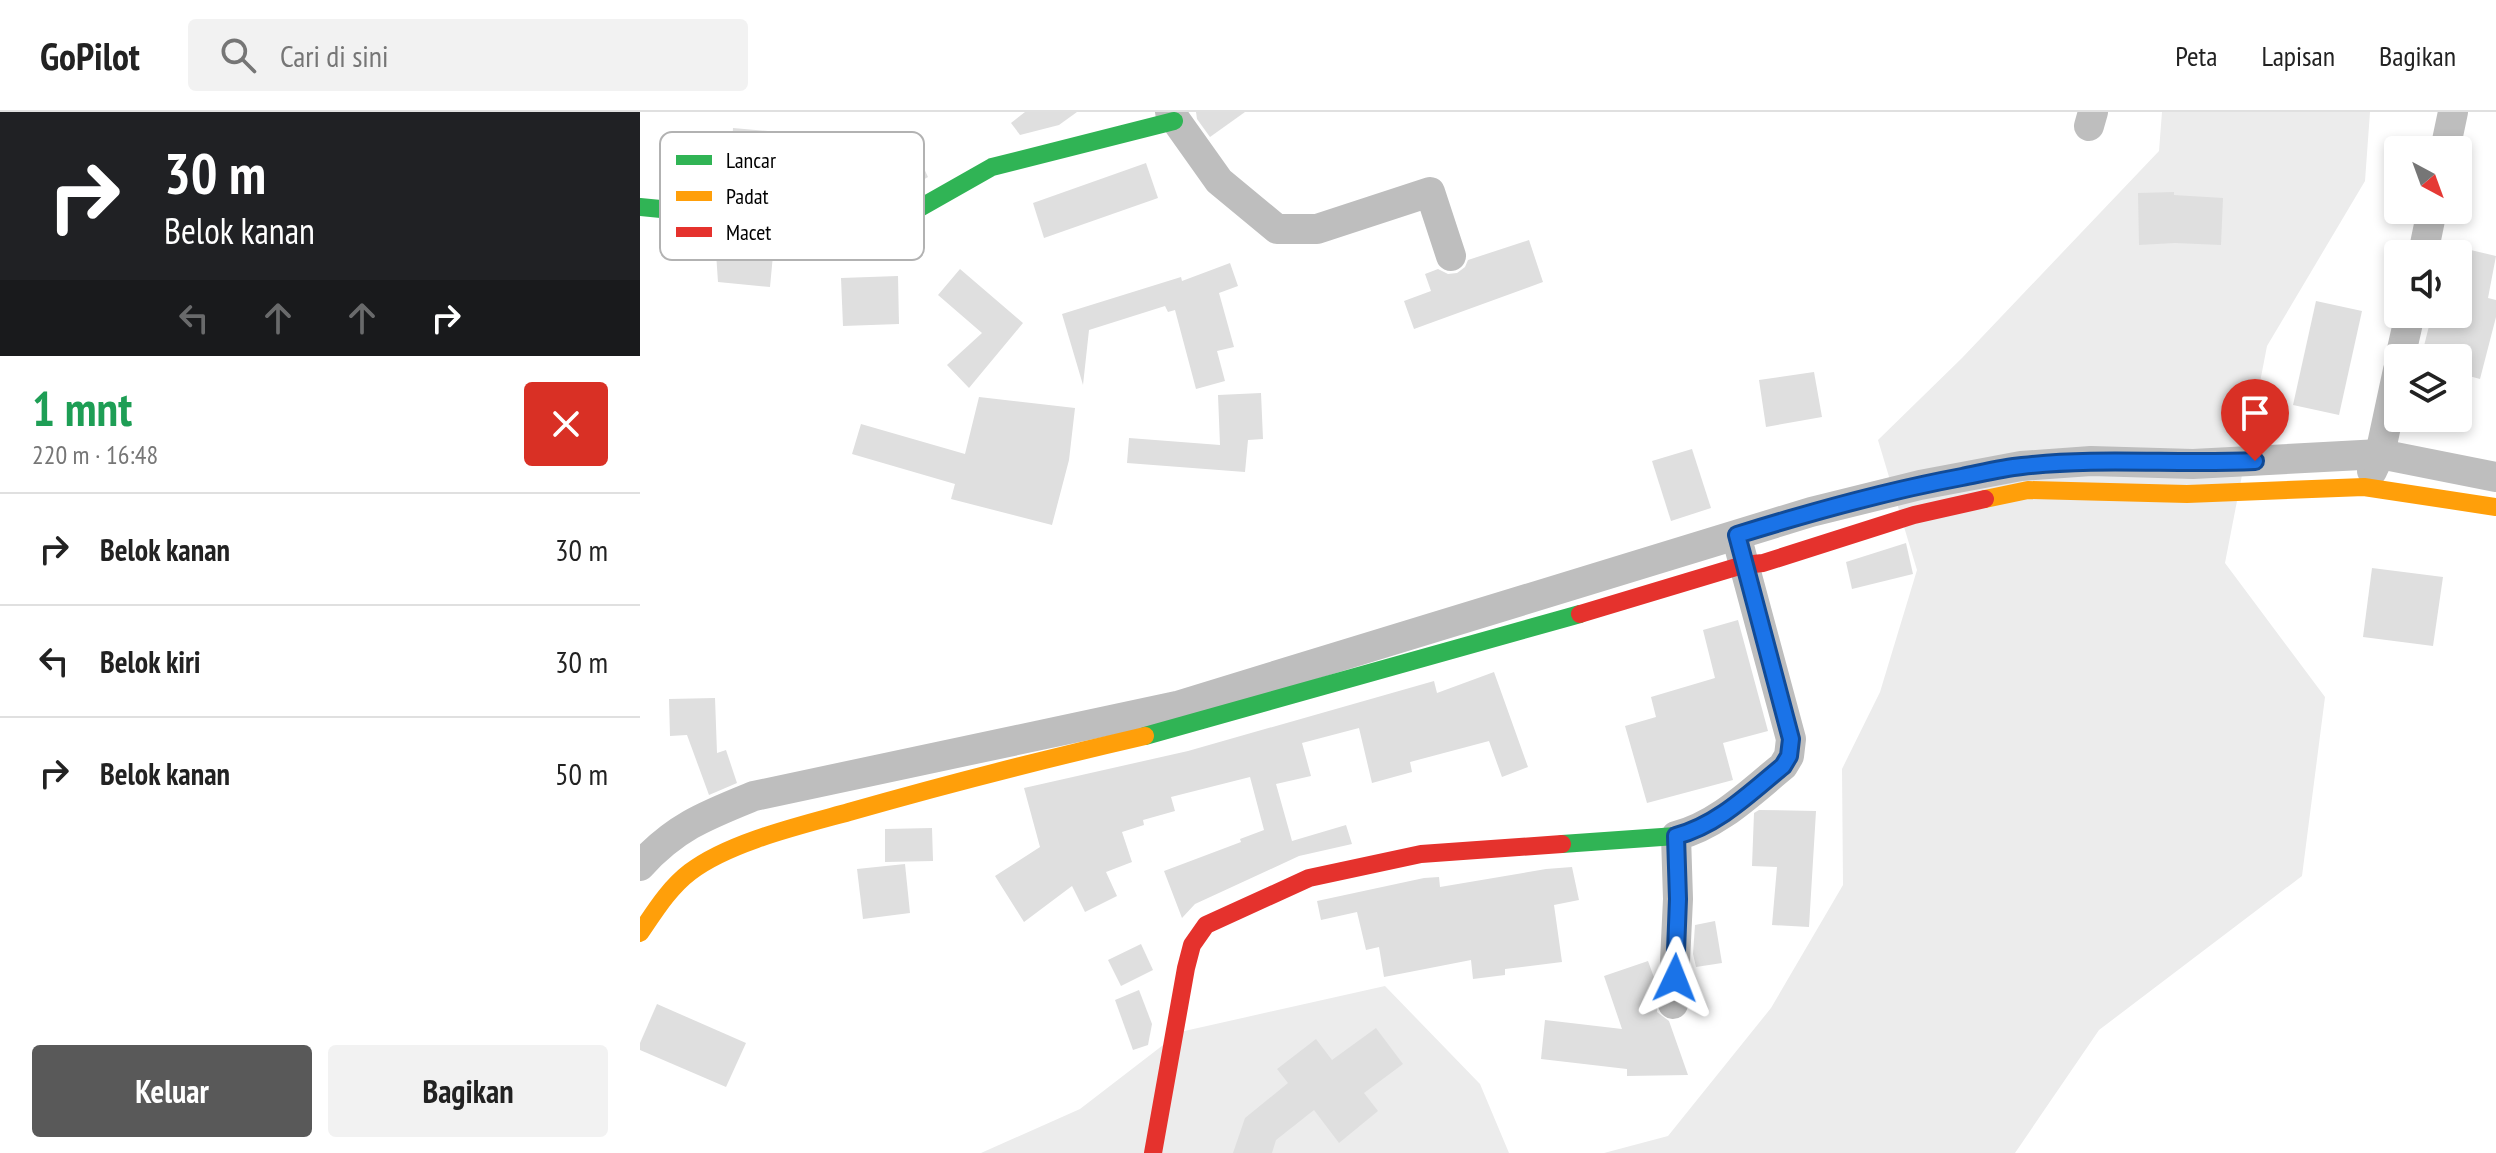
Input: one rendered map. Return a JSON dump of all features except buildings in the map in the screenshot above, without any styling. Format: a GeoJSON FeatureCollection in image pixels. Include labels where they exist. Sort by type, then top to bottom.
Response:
{"type":"FeatureCollection","features":[{"type":"Feature","properties":{"kind":"street"},"geometry":{"type":"LineString","coordinates":[[2448,136],[2453,112]]}},
{"type":"Feature","properties":{"kind":"street"},"geometry":{"type":"LineString","coordinates":[[924,207],[992,167],[1172,117],[1219,181],[1277,229],[1317,229],[1430,192],[1451,256]]}},
{"type":"Feature","properties":{"kind":"street"},"geometry":{"type":"LineString","coordinates":[[640,207],[660,209]]}},
{"type":"Feature","properties":{"kind":"street"},"geometry":{"type":"LineString","coordinates":[[2364,487],[2380,454],[2385,432]]}},
{"type":"Feature","properties":{"kind":"street"},"geometry":{"type":"LineString","coordinates":[[640,933],[665,897],[689,873],[712,858],[789,829],[1005,768],[1181,728],[1740,550],[1811,512],[1920,485],[2021,466],[2091,461],[2193,464],[2380,454],[2496,477]]}},
{"type":"Feature","properties":{"kind":"street"},"geometry":{"type":"LineString","coordinates":[[640,866],[660,843],[700,818],[754,796],[1177,706],[1740,550],[1763,563],[1914,515],[2028,490],[2187,494],[2364,487],[2496,507]]}},
{"type":"Feature","properties":{"kind":"street"},"geometry":{"type":"LineString","coordinates":[[1153,1153],[1186,968],[1192,945],[1206,925],[1309,878],[1421,854],[1676,836],[1700,830],[1783,766],[1789,756],[1791,739],[1740,550]]}},
{"type":"Feature","properties":{"kind":"street"},"geometry":{"type":"LineString","coordinates":[[1673,1004],[1678,899],[1676,836]]}},
{"type":"Feature","properties":{"kind":"shaded area"},"geometry":{"type":"Polygon","coordinates":[[[2162,112],[2370,112],[2365,181],[2267,346],[2225,563],[2325,697],[2302,876],[2099,1030],[2015,1153],[1604,1153],[1668,1136],[1771,1008],[1843,885],[1842,769],[1880,692],[1917,570],[1878,440],[1962,358],[2159,151],[2162,112]]]}},
{"type":"Feature","properties":{"kind":"shaded area"},"geometry":{"type":"Polygon","coordinates":[[[1385,986],[1480,1084],[1509,1153],[981,1153],[1080,1109],[1180,1032],[1385,986]]]}},
{"type":"Feature","properties":{"kind":"traffic: fast"},"geometry":{"type":"LineString","coordinates":[[924,206],[992,167],[1174,121]]}},
{"type":"Feature","properties":{"kind":"traffic: fast"},"geometry":{"type":"LineString","coordinates":[[640,207],[660,209]]}},
{"type":"Feature","properties":{"kind":"traffic: fast"},"geometry":{"type":"LineString","coordinates":[[1145,736],[1580,614]]}},
{"type":"Feature","properties":{"kind":"traffic: fast"},"geometry":{"type":"LineString","coordinates":[[1562,844],[1676,836]]}},
{"type":"Feature","properties":{"kind":"traffic: slow"},"geometry":{"type":"LineString","coordinates":[[1985,499],[2028,490],[2187,494],[2364,487],[2496,507]]}},
{"type":"Feature","properties":{"kind":"traffic: slow"},"geometry":{"type":"LineString","coordinates":[[640,933],[682,878],[706,861],[745,843],[923,792],[1145,736]]}},
{"type":"Feature","properties":{"kind":"traffic: jam"},"geometry":{"type":"LineString","coordinates":[[1580,614],[1743,565],[1763,563],[1914,515],[1985,499]]}},
{"type":"Feature","properties":{"kind":"traffic: jam"},"geometry":{"type":"LineString","coordinates":[[1153,1153],[1186,968],[1192,945],[1206,925],[1309,878],[1421,854],[1562,844]]}},
{"type":"Feature","properties":{"kind":"route"},"geometry":{"type":"LineString","coordinates":[[1675,978],[1678,899],[1676,836],[1700,830],[1716,819],[1783,766],[1789,756],[1791,739],[1737,535],[1811,512],[1920,485],[2021,466],[2091,461],[2193,464],[2255,461]]}}]}
